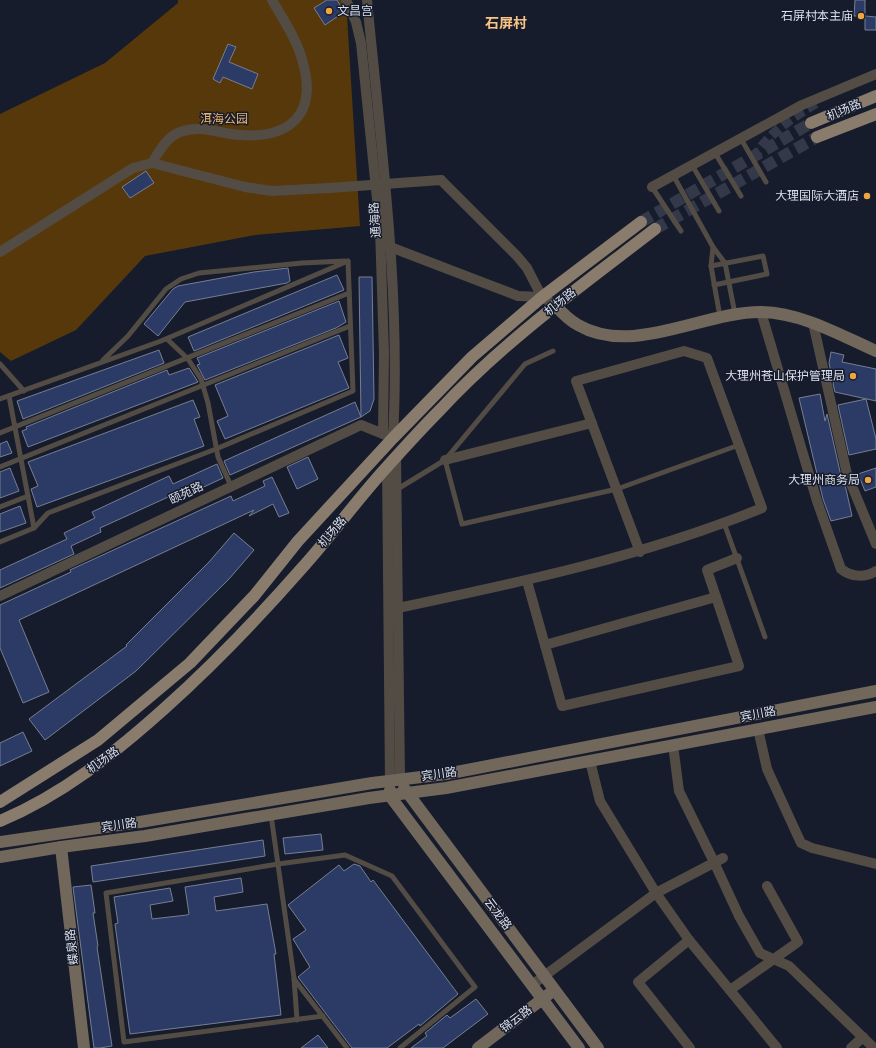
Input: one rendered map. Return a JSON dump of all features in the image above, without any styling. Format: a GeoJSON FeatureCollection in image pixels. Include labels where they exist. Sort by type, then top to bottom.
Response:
{"type":"FeatureCollection","features":[{"type":"Feature","properties":{"kind":"main road","name":"机场路"},"geometry":{"type":"LineString","coordinates":[[811,123],[876,96]]}},
{"type":"Feature","properties":{"kind":"main road","name":"机场路"},"geometry":{"type":"LineString","coordinates":[[817,137],[876,114]]}},
{"type":"Feature","properties":{"kind":"main road","name":"机场路"},"geometry":{"type":"LineString","coordinates":[[0,802],[98,740],[190,663],[254,596],[388,436],[472,357],[542,297],[641,222]]}},
{"type":"Feature","properties":{"kind":"main road","name":"机场路"},"geometry":{"type":"LineString","coordinates":[[0,821],[54,793],[99,764],[131,739],[205,672],[304,566],[387,466],[448,402],[499,354],[555,306],[655,229]]}},
{"type":"Feature","properties":{"kind":"main road"},"geometry":{"type":"LineString","coordinates":[[555,306],[578,326],[600,334],[629,336],[662,331],[735,315],[761,312],[789,315],[813,323],[876,351]]}},
{"type":"Feature","properties":{"kind":"main road","name":"宾川路"},"geometry":{"type":"LineString","coordinates":[[0,842],[140,822],[395,780],[446,774],[876,691]]}},
{"type":"Feature","properties":{"kind":"main road","name":"宾川路"},"geometry":{"type":"LineString","coordinates":[[0,857],[145,836],[407,793],[446,788],[876,707]]}},
{"type":"Feature","properties":{"kind":"main road"},"geometry":{"type":"LineString","coordinates":[[390,796],[395,780]]}},
{"type":"Feature","properties":{"kind":"main road","name":"云龙路"},"geometry":{"type":"LineString","coordinates":[[395,780],[407,793],[598,1048]]}},
{"type":"Feature","properties":{"kind":"main road","name":"云龙路"},"geometry":{"type":"LineString","coordinates":[[390,796],[580,1048]]}},
{"type":"Feature","properties":{"kind":"main road","name":"蝶泉路"},"geometry":{"type":"LineString","coordinates":[[61,847],[84,1048]]}},
{"type":"Feature","properties":{"kind":"main road","name":"锦云路"},"geometry":{"type":"LineString","coordinates":[[478,1048],[554,990]]}},
{"type":"Feature","properties":{"kind":"street"},"geometry":{"type":"LineString","coordinates":[[152,163],[163,146],[180,132],[203,128],[240,135],[271,133],[291,124],[302,113],[306,93],[303,62],[272,0]]}},
{"type":"Feature","properties":{"kind":"street","name":"通海路"},"geometry":{"type":"LineString","coordinates":[[346,0],[356,22],[361,43],[380,243],[388,436]]}},
{"type":"Feature","properties":{"kind":"street","name":"通海路"},"geometry":{"type":"LineString","coordinates":[[367,0],[386,190],[390,247],[394,358],[388,436]]}},
{"type":"Feature","properties":{"kind":"street"},"geometry":{"type":"LineString","coordinates":[[652,187],[802,105],[876,74]]}},
{"type":"Feature","properties":{"kind":"street"},"geometry":{"type":"LineString","coordinates":[[0,252],[133,168],[152,163],[245,188],[272,191],[441,180],[517,256],[527,268],[542,297],[555,306]]}},
{"type":"Feature","properties":{"kind":"street"},"geometry":{"type":"LineString","coordinates":[[380,243],[518,296],[542,297]]}},
{"type":"Feature","properties":{"kind":"street"},"geometry":{"type":"LineString","coordinates":[[761,312],[817,501],[841,569],[847,574],[858,576],[871,574],[876,571]]}},
{"type":"Feature","properties":{"kind":"street"},"geometry":{"type":"LineString","coordinates":[[813,323],[847,474],[876,544]]}},
{"type":"Feature","properties":{"kind":"street"},"geometry":{"type":"LineString","coordinates":[[398,608],[527,581],[640,552],[724,523],[762,508],[707,358],[684,351],[576,381],[640,552]]}},
{"type":"Feature","properties":{"kind":"street"},"geometry":{"type":"LineString","coordinates":[[445,460],[592,423]]}},
{"type":"Feature","properties":{"kind":"street","name":"颐苑路"},"geometry":{"type":"LineString","coordinates":[[0,596],[361,425],[388,436]]}},
{"type":"Feature","properties":{"kind":"street"},"geometry":{"type":"LineString","coordinates":[[395,780],[398,608],[396,457]]}},
{"type":"Feature","properties":{"kind":"street"},"geometry":{"type":"LineString","coordinates":[[387,466],[395,780]]}},
{"type":"Feature","properties":{"kind":"street"},"geometry":{"type":"LineString","coordinates":[[527,581],[562,706],[739,666],[707,570],[737,558]]}},
{"type":"Feature","properties":{"kind":"street"},"geometry":{"type":"LineString","coordinates":[[545,645],[716,597]]}},
{"type":"Feature","properties":{"kind":"street"},"geometry":{"type":"LineString","coordinates":[[758,729],[767,769],[801,843],[812,848],[876,864]]}},
{"type":"Feature","properties":{"kind":"street"},"geometry":{"type":"LineString","coordinates":[[673,746],[679,791],[719,860],[739,916],[760,953],[789,966],[874,1048]]}},
{"type":"Feature","properties":{"kind":"street"},"geometry":{"type":"LineString","coordinates":[[590,761],[600,802],[656,893],[690,940],[777,1048]]}},
{"type":"Feature","properties":{"kind":"street"},"geometry":{"type":"LineString","coordinates":[[532,985],[656,893],[719,860]]}},
{"type":"Feature","properties":{"kind":"street"},"geometry":{"type":"LineString","coordinates":[[730,990],[798,942],[767,886]]}},
{"type":"Feature","properties":{"kind":"street"},"geometry":{"type":"LineString","coordinates":[[690,940],[638,982],[690,1048]]}},
{"type":"Feature","properties":{"kind":"street"},"geometry":{"type":"LineString","coordinates":[[851,1048],[863,1037]]}},
{"type":"Feature","properties":{"kind":"lane"},"geometry":{"type":"LineString","coordinates":[[741,139],[766,182]]}},
{"type":"Feature","properties":{"kind":"lane"},"geometry":{"type":"LineString","coordinates":[[715,153],[741,196]]}},
{"type":"Feature","properties":{"kind":"lane"},"geometry":{"type":"LineString","coordinates":[[692,165],[719,211]]}},
{"type":"Feature","properties":{"kind":"lane"},"geometry":{"type":"LineString","coordinates":[[673,175],[713,247],[725,263],[735,315]]}},
{"type":"Feature","properties":{"kind":"lane"},"geometry":{"type":"LineString","coordinates":[[652,187],[681,231]]}},
{"type":"Feature","properties":{"kind":"lane"},"geometry":{"type":"LineString","coordinates":[[713,247],[710,266],[720,318]]}},
{"type":"Feature","properties":{"kind":"lane"},"geometry":{"type":"LineString","coordinates":[[710,266],[763,256],[767,274],[714,285]]}},
{"type":"Feature","properties":{"kind":"lane"},"geometry":{"type":"LineString","coordinates":[[0,542],[34,528],[48,513],[216,449],[353,391],[348,261]]}},
{"type":"Feature","properties":{"kind":"lane"},"geometry":{"type":"LineString","coordinates":[[0,399],[168,338],[348,261]]}},
{"type":"Feature","properties":{"kind":"lane"},"geometry":{"type":"LineString","coordinates":[[102,362],[128,336],[166,289],[181,279],[199,273],[302,263],[348,261]]}},
{"type":"Feature","properties":{"kind":"lane"},"geometry":{"type":"LineString","coordinates":[[0,433],[349,293]]}},
{"type":"Feature","properties":{"kind":"lane"},"geometry":{"type":"LineString","coordinates":[[0,468],[350,326]]}},
{"type":"Feature","properties":{"kind":"lane"},"geometry":{"type":"LineString","coordinates":[[168,338],[187,358],[199,374],[204,386],[216,449],[220,463],[231,486]]}},
{"type":"Feature","properties":{"kind":"lane"},"geometry":{"type":"LineString","coordinates":[[396,490],[445,460],[525,364],[553,351]]}},
{"type":"Feature","properties":{"kind":"lane"},"geometry":{"type":"LineString","coordinates":[[0,364],[24,391]]}},
{"type":"Feature","properties":{"kind":"lane"},"geometry":{"type":"LineString","coordinates":[[9,396],[34,528]]}},
{"type":"Feature","properties":{"kind":"lane"},"geometry":{"type":"LineString","coordinates":[[445,460],[462,524],[617,489],[739,446]]}},
{"type":"Feature","properties":{"kind":"lane"},"geometry":{"type":"LineString","coordinates":[[0,507],[28,496]]}},
{"type":"Feature","properties":{"kind":"lane"},"geometry":{"type":"LineString","coordinates":[[724,523],[765,637]]}},
{"type":"Feature","properties":{"kind":"lane"},"geometry":{"type":"LineString","coordinates":[[270,815],[294,978],[297,1020]]}},
{"type":"Feature","properties":{"kind":"lane"},"geometry":{"type":"LineString","coordinates":[[323,1016],[124,1042],[106,893],[278,864],[345,855],[392,876],[475,987],[400,1048]]}},
{"type":"Feature","properties":{"kind":"lane"},"geometry":{"type":"LineString","coordinates":[[294,978],[347,1048]]}},
{"type":"Feature","properties":{"kind":"green space","name":"洱海公园"},"geometry":{"type":"Polygon","coordinates":[[[178,0],[346,0],[360,226],[255,235],[145,256],[76,330],[11,361],[0,352],[0,114],[105,63],[178,3],[178,0]]]}},
{"type":"Feature","properties":{"kind":"building"},"geometry":{"type":"Polygon","coordinates":[[[327,0],[337,0],[344,12],[325,25],[314,8],[327,0]]]}},
{"type":"Feature","properties":{"kind":"building"},"geometry":{"type":"Polygon","coordinates":[[[855,0],[865,0],[865,16],[854,16],[855,0]]]}},
{"type":"Feature","properties":{"kind":"building"},"geometry":{"type":"Polygon","coordinates":[[[865,16],[876,17],[876,30],[865,30],[865,16]]]}},
{"type":"Feature","properties":{"kind":"building"},"geometry":{"type":"Polygon","coordinates":[[[228,44],[236,47],[229,62],[258,74],[252,89],[223,77],[220,83],[213,79],[228,44]]]}},
{"type":"Feature","properties":{"kind":"building"},"geometry":{"type":"Polygon","coordinates":[[[146,171],[154,183],[130,198],[122,187],[146,171]]]}},
{"type":"Feature","properties":{"kind":"building"},"geometry":{"type":"Polygon","coordinates":[[[288,268],[290,281],[287,283],[185,302],[158,336],[144,324],[173,289],[178,286],[254,272],[288,268]]]}},
{"type":"Feature","properties":{"kind":"building"},"geometry":{"type":"Polygon","coordinates":[[[337,275],[344,290],[194,351],[188,337],[337,275]]]}},
{"type":"Feature","properties":{"kind":"building"},"geometry":{"type":"Polygon","coordinates":[[[359,277],[372,277],[374,399],[370,411],[361,417],[359,277]]]}},
{"type":"Feature","properties":{"kind":"building"},"geometry":{"type":"Polygon","coordinates":[[[339,301],[346,322],[336,328],[205,380],[197,365],[200,364],[197,358],[339,301]]]}},
{"type":"Feature","properties":{"kind":"building"},"geometry":{"type":"Polygon","coordinates":[[[339,335],[348,358],[338,362],[349,388],[225,439],[217,421],[228,416],[215,385],[339,335]]]}},
{"type":"Feature","properties":{"kind":"building"},"geometry":{"type":"Polygon","coordinates":[[[159,350],[164,363],[23,419],[17,401],[159,350]]]}},
{"type":"Feature","properties":{"kind":"building","name":"大理州苍山保护管理局"},"geometry":{"type":"Polygon","coordinates":[[[831,352],[844,355],[842,362],[876,369],[876,401],[835,392],[833,384],[835,377],[832,377],[829,363],[831,352]]]}},
{"type":"Feature","properties":{"kind":"building"},"geometry":{"type":"Polygon","coordinates":[[[189,368],[198,382],[28,447],[22,431],[27,429],[26,427],[167,370],[169,375],[189,368]]]}},
{"type":"Feature","properties":{"kind":"building"},"geometry":{"type":"Polygon","coordinates":[[[820,394],[825,421],[827,414],[852,516],[831,521],[823,499],[799,398],[820,394]]]}},
{"type":"Feature","properties":{"kind":"building"},"geometry":{"type":"Polygon","coordinates":[[[866,399],[876,439],[876,449],[849,455],[838,405],[866,399]]]}},
{"type":"Feature","properties":{"kind":"building"},"geometry":{"type":"Polygon","coordinates":[[[193,400],[200,417],[194,419],[204,446],[37,507],[31,489],[38,486],[28,462],[193,400]]]}},
{"type":"Feature","properties":{"kind":"building"},"geometry":{"type":"Polygon","coordinates":[[[355,402],[361,417],[230,475],[224,461],[355,402]]]}},
{"type":"Feature","properties":{"kind":"building"},"geometry":{"type":"Polygon","coordinates":[[[7,441],[12,453],[0,457],[0,444],[7,441]]]}},
{"type":"Feature","properties":{"kind":"building"},"geometry":{"type":"Polygon","coordinates":[[[308,457],[318,479],[297,489],[287,467],[308,457]]]}},
{"type":"Feature","properties":{"kind":"building"},"geometry":{"type":"Polygon","coordinates":[[[217,464],[223,478],[180,498],[177,493],[100,528],[101,532],[71,546],[74,554],[0,588],[0,570],[67,539],[64,533],[95,518],[92,512],[169,476],[173,484],[217,464]]]}},
{"type":"Feature","properties":{"kind":"building"},"geometry":{"type":"Polygon","coordinates":[[[10,468],[19,491],[0,498],[0,472],[10,468]]]}},
{"type":"Feature","properties":{"kind":"building","name":"大理州商务局"},"geometry":{"type":"Polygon","coordinates":[[[876,468],[876,487],[865,491],[858,474],[876,468]]]}},
{"type":"Feature","properties":{"kind":"building"},"geometry":{"type":"Polygon","coordinates":[[[272,477],[289,513],[279,517],[273,504],[249,516],[254,510],[19,620],[49,692],[23,703],[0,648],[0,605],[71,572],[70,570],[231,496],[233,501],[265,486],[263,481],[272,477]]]}},
{"type":"Feature","properties":{"kind":"building"},"geometry":{"type":"Polygon","coordinates":[[[20,506],[26,523],[0,532],[0,514],[20,506]]]}},
{"type":"Feature","properties":{"kind":"building"},"geometry":{"type":"Polygon","coordinates":[[[234,533],[254,550],[229,579],[136,671],[45,740],[29,719],[127,646],[126,645],[209,562],[234,533]]]}},
{"type":"Feature","properties":{"kind":"building"},"geometry":{"type":"Polygon","coordinates":[[[23,732],[32,751],[0,766],[0,743],[23,732]]]}},
{"type":"Feature","properties":{"kind":"building"},"geometry":{"type":"Polygon","coordinates":[[[321,834],[323,850],[285,854],[283,838],[321,834]]]}},
{"type":"Feature","properties":{"kind":"building"},"geometry":{"type":"Polygon","coordinates":[[[263,840],[265,856],[93,882],[91,866],[263,840]]]}},
{"type":"Feature","properties":{"kind":"building"},"geometry":{"type":"Polygon","coordinates":[[[354,864],[360,866],[371,882],[373,880],[458,994],[420,1026],[419,1024],[387,1048],[352,1048],[298,977],[310,967],[293,939],[306,930],[288,905],[339,865],[344,871],[354,864]]]}},
{"type":"Feature","properties":{"kind":"building"},"geometry":{"type":"Polygon","coordinates":[[[241,878],[243,892],[214,897],[216,911],[267,904],[276,954],[274,954],[281,1015],[130,1034],[115,924],[118,923],[114,897],[170,888],[173,901],[150,905],[152,919],[187,915],[189,914],[185,887],[241,878]]]}},
{"type":"Feature","properties":{"kind":"building"},"geometry":{"type":"Polygon","coordinates":[[[91,885],[95,913],[93,913],[97,947],[112,1046],[100,1048],[94,1048],[73,887],[91,885]]]}},
{"type":"Feature","properties":{"kind":"building"},"geometry":{"type":"Polygon","coordinates":[[[476,999],[488,1014],[443,1048],[411,1048],[427,1036],[425,1033],[447,1015],[450,1018],[476,999]]]}},
{"type":"Feature","properties":{"kind":"building"},"geometry":{"type":"Polygon","coordinates":[[[318,1035],[328,1048],[301,1048],[318,1035]]]}},
{"type":"Feature","properties":{"kind":"tunnel"},"geometry":{"type":"LineString","coordinates":[[753,159],[766,141],[782,126],[820,101]]}},
{"type":"Feature","properties":{"kind":"tunnel"},"geometry":{"type":"LineString","coordinates":[[641,222],[811,123]]}},
{"type":"Feature","properties":{"kind":"tunnel"},"geometry":{"type":"LineString","coordinates":[[655,229],[817,137]]}},
{"type":"Feature","properties":{"kind":"place","name":"文昌宫"},"geometry":{"type":"Point","coordinates":[329,11]}},
{"type":"Feature","properties":{"kind":"place","name":"石屏村本主庙"},"geometry":{"type":"Point","coordinates":[861,16]}},
{"type":"Feature","properties":{"kind":"place","name":"大理国际大酒店"},"geometry":{"type":"Point","coordinates":[867,196]}},
{"type":"Feature","properties":{"kind":"place","name":"大理州苍山保护管理局"},"geometry":{"type":"Point","coordinates":[853,376]}},
{"type":"Feature","properties":{"kind":"place","name":"大理州商务局"},"geometry":{"type":"Point","coordinates":[868,480]}},
{"type":"Feature","properties":{"kind":"district","name":"石屏村"},"geometry":{"type":"Point","coordinates":[506,23]}}]}
